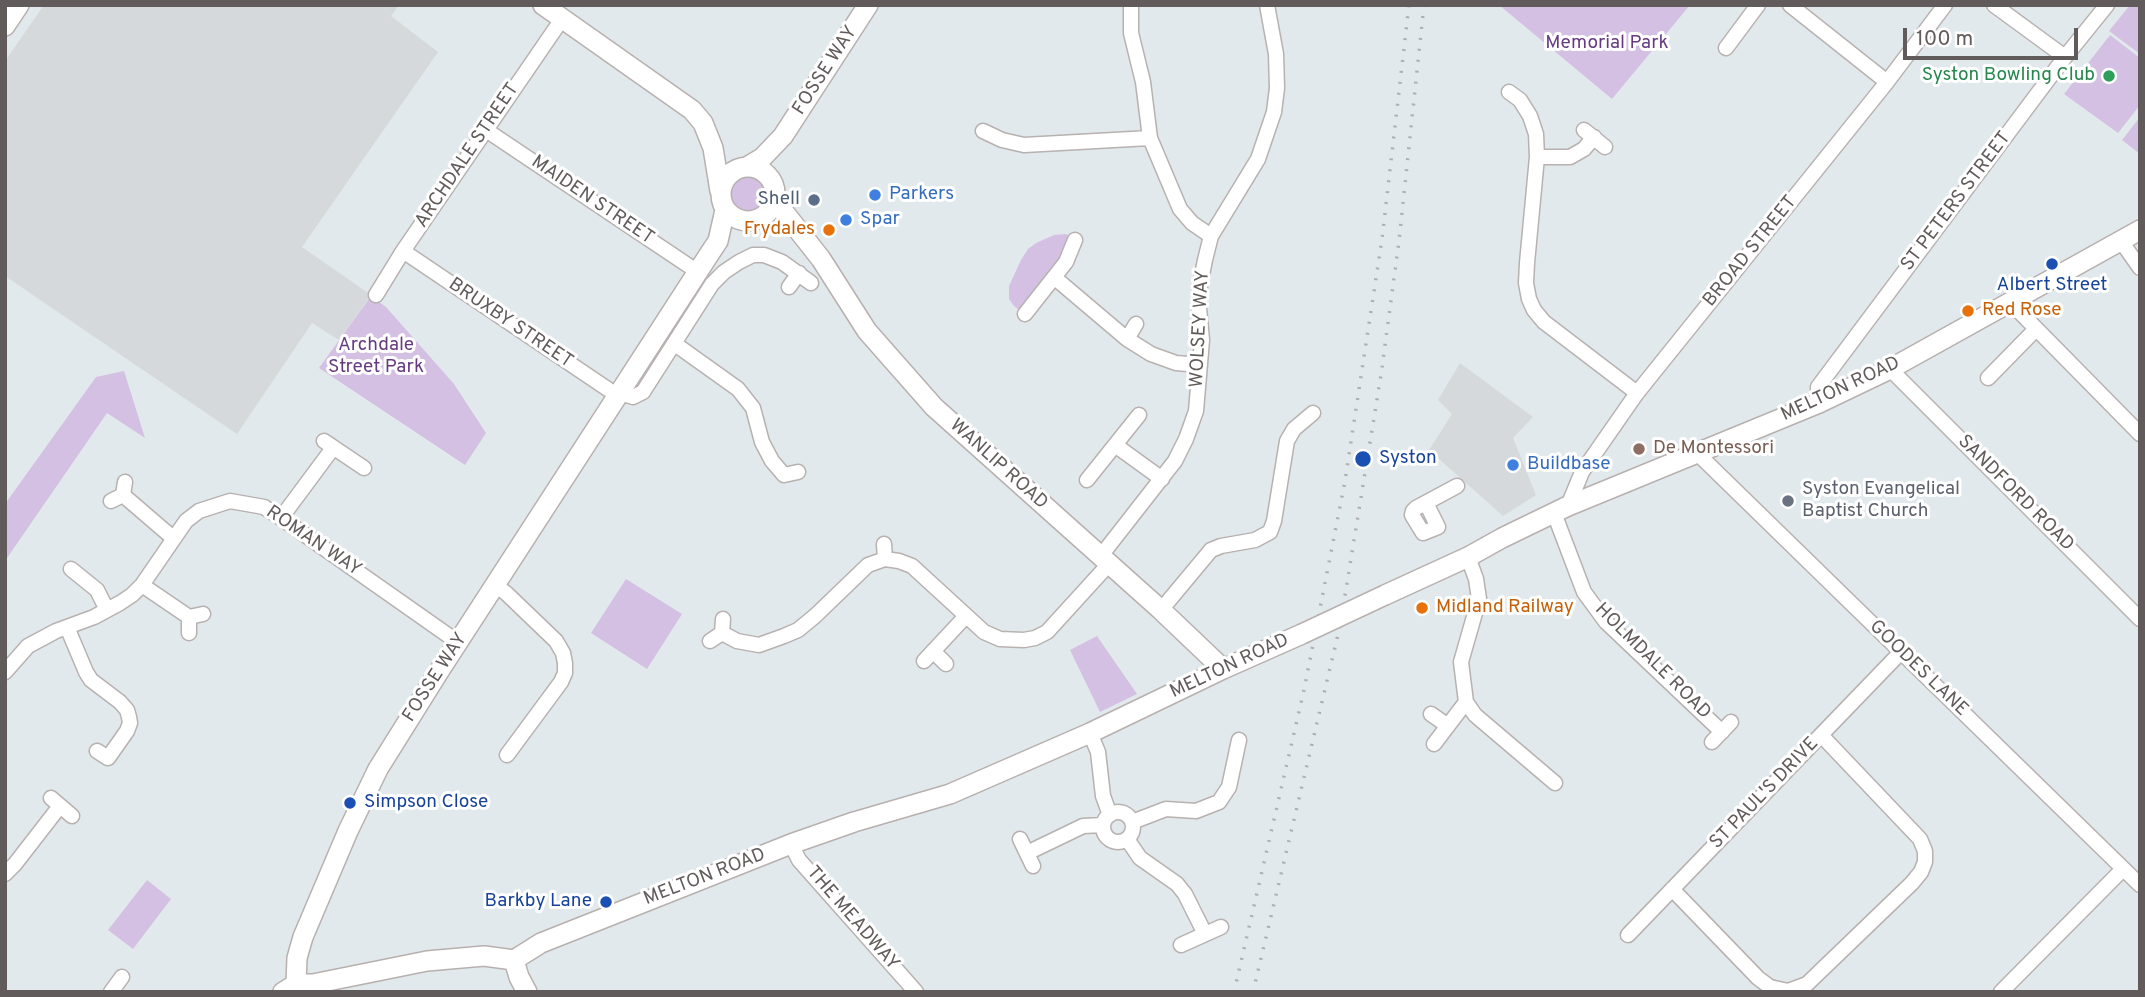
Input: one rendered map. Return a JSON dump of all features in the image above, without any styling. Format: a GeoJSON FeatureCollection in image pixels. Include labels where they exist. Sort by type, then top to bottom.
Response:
{"type":"FeatureCollection","features":[{"type":"Feature","properties":{"kind":"street"},"geometry":{"type":"LineString","coordinates":[[5,26],[19,5]]}},
{"type":"Feature","properties":{"kind":"street"},"geometry":{"type":"LineString","coordinates":[[543,5],[692,110],[703,122],[713,148],[721,201],[730,216],[801,235]]}},
{"type":"Feature","properties":{"kind":"street","name":"FOSSE WAY"},"geometry":{"type":"LineString","coordinates":[[783,136],[868,5]]}},
{"type":"Feature","properties":{"kind":"street"},"geometry":{"type":"LineString","coordinates":[[1131,5],[1131,33],[1143,82],[1150,138],[1180,209],[1192,223],[1211,236]]}},
{"type":"Feature","properties":{"kind":"street","name":"WOLSEY WAY"},"geometry":{"type":"LineString","coordinates":[[885,559],[912,566],[984,632],[1000,639],[1035,638],[1047,632],[1105,560],[1175,461],[1196,411],[1202,340],[1200,285],[1211,236],[1258,159],[1274,112],[1277,88],[1276,54],[1267,5]]}},
{"type":"Feature","properties":{"kind":"street"},"geometry":{"type":"LineString","coordinates":[[1726,48],[1758,5]]}},
{"type":"Feature","properties":{"kind":"street"},"geometry":{"type":"LineString","coordinates":[[1790,5],[1887,82]]}},
{"type":"Feature","properties":{"kind":"street","name":"BROAD STREET"},"geometry":{"type":"LineString","coordinates":[[1561,509],[1582,472],[1637,393],[1887,82],[1945,5]]}},
{"type":"Feature","properties":{"kind":"street"},"geometry":{"type":"LineString","coordinates":[[1994,5],[2065,57]]}},
{"type":"Feature","properties":{"kind":"street","name":"ST PETERS STREET"},"geometry":{"type":"LineString","coordinates":[[1818,403],[1818,387],[2065,57],[2108,5]]}},
{"type":"Feature","properties":{"kind":"street","name":"ARCHDALE STREET"},"geometry":{"type":"LineString","coordinates":[[376,295],[403,251],[562,19]]}},
{"type":"Feature","properties":{"kind":"street"},"geometry":{"type":"LineString","coordinates":[[1531,88],[1514,96],[1530,116],[1536,134],[1537,157],[1527,263],[1528,299],[1544,322],[1637,393]]}},
{"type":"Feature","properties":{"kind":"street"},"geometry":{"type":"LineString","coordinates":[[980,129],[1002,140],[1024,145],[1150,138]]}},
{"type":"Feature","properties":{"kind":"street","name":"MAIDEN STREET"},"geometry":{"type":"LineString","coordinates":[[486,130],[698,272]]}},
{"type":"Feature","properties":{"kind":"street"},"geometry":{"type":"LineString","coordinates":[[720,191],[724,180],[731,173],[762,158],[783,136]]}},
{"type":"Feature","properties":{"kind":"street"},"geometry":{"type":"LineString","coordinates":[[751,221],[770,211],[783,136]]}},
{"type":"Feature","properties":{"kind":"street"},"geometry":{"type":"LineString","coordinates":[[1537,157],[1570,157],[1584,149],[1594,138]]}},
{"type":"Feature","properties":{"kind":"street"},"geometry":{"type":"LineString","coordinates":[[713,148],[725,160],[762,171],[774,190]]}},
{"type":"Feature","properties":{"kind":"street","name":"WANLIP ROAD"},"geometry":{"type":"LineString","coordinates":[[774,190],[780,207],[821,259],[867,331],[934,407],[1223,669]]}},
{"type":"Feature","properties":{"kind":"street","name":"FOSSE WAY"},"geometry":{"type":"LineString","coordinates":[[289,988],[303,937],[348,831],[378,769],[718,241],[725,210]]}},
{"type":"Feature","properties":{"kind":"street","name":"FOSSE WAY"},"geometry":{"type":"LineString","coordinates":[[718,241],[751,221]]}},
{"type":"Feature","properties":{"kind":"street","name":"MELTON ROAD"},"geometry":{"type":"LineString","coordinates":[[514,960],[541,943],[792,844],[854,822],[950,794],[1090,733],[1468,557],[1561,509],[1818,403],[1889,369],[2140,230]]}},
{"type":"Feature","properties":{"kind":"street"},"geometry":{"type":"LineString","coordinates":[[1025,313],[1066,262],[1075,237]]}},
{"type":"Feature","properties":{"kind":"street"},"geometry":{"type":"LineString","coordinates":[[2121,240],[2140,268]]}},
{"type":"Feature","properties":{"kind":"street","name":"BRUXBY STREET"},"geometry":{"type":"LineString","coordinates":[[403,251],[619,394]]}},
{"type":"Feature","properties":{"kind":"street"},"geometry":{"type":"LineString","coordinates":[[619,394],[633,397],[643,392],[712,284],[724,271],[739,262],[753,255],[764,255],[782,262],[811,283]]}},
{"type":"Feature","properties":{"kind":"street"},"geometry":{"type":"LineString","coordinates":[[789,287],[799,273]]}},
{"type":"Feature","properties":{"kind":"street"},"geometry":{"type":"LineString","coordinates":[[1055,278],[1127,339],[1151,354],[1176,363],[1200,365]]}},
{"type":"Feature","properties":{"kind":"street"},"geometry":{"type":"LineString","coordinates":[[2009,301],[2140,434]]}},
{"type":"Feature","properties":{"kind":"street"},"geometry":{"type":"LineString","coordinates":[[1127,339],[1136,324]]}},
{"type":"Feature","properties":{"kind":"street"},"geometry":{"type":"LineString","coordinates":[[1988,378],[2036,329]]}},
{"type":"Feature","properties":{"kind":"street"},"geometry":{"type":"LineString","coordinates":[[675,344],[738,389],[753,408],[762,442],[772,461],[788,478]]}},
{"type":"Feature","properties":{"kind":"street","name":"SANDFORD ROAD"},"geometry":{"type":"LineString","coordinates":[[1889,369],[2140,619]]}},
{"type":"Feature","properties":{"kind":"street"},"geometry":{"type":"LineString","coordinates":[[1161,610],[1211,550],[1255,540],[1270,532],[1287,441],[1294,429],[1313,413]]}},
{"type":"Feature","properties":{"kind":"street"},"geometry":{"type":"LineString","coordinates":[[1087,480],[1139,415]]}},
{"type":"Feature","properties":{"kind":"street"},"geometry":{"type":"LineString","coordinates":[[281,518],[328,444],[364,468]]}},
{"type":"Feature","properties":{"kind":"street"},"geometry":{"type":"LineString","coordinates":[[1115,445],[1162,479]]}},
{"type":"Feature","properties":{"kind":"street","name":"GOODES LANE"},"geometry":{"type":"LineString","coordinates":[[1697,453],[2140,885]]}},
{"type":"Feature","properties":{"kind":"street"},"geometry":{"type":"LineString","coordinates":[[1426,503],[1457,486]]}},
{"type":"Feature","properties":{"kind":"street"},"geometry":{"type":"LineString","coordinates":[[120,493],[173,538]]}},
{"type":"Feature","properties":{"kind":"street","name":"ROMAN WAY"},"geometry":{"type":"LineString","coordinates":[[5,672],[28,646],[120,603],[142,585],[186,521],[199,511],[230,501],[264,507],[458,643]]}},
{"type":"Feature","properties":{"kind":"street","name":"HOLMDALE ROAD"},"geometry":{"type":"LineString","coordinates":[[1561,509],[1584,592],[1606,622],[1721,732]]}},
{"type":"Feature","properties":{"kind":"street"},"geometry":{"type":"LineString","coordinates":[[718,631],[737,641],[759,645],[797,630],[868,565],[885,559],[884,544]]}},
{"type":"Feature","properties":{"kind":"street"},"geometry":{"type":"LineString","coordinates":[[79,555],[68,573],[97,590],[107,610]]}},
{"type":"Feature","properties":{"kind":"street"},"geometry":{"type":"LineString","coordinates":[[1468,557],[1476,579],[1479,599],[1461,662],[1466,702],[1475,715],[1555,783]]}},
{"type":"Feature","properties":{"kind":"street"},"geometry":{"type":"LineString","coordinates":[[142,585],[196,615],[190,633]]}},
{"type":"Feature","properties":{"kind":"street"},"geometry":{"type":"LineString","coordinates":[[496,586],[556,641],[565,663],[561,682],[507,755]]}},
{"type":"Feature","properties":{"kind":"street"},"geometry":{"type":"LineString","coordinates":[[946,664],[929,656],[966,616]]}},
{"type":"Feature","properties":{"kind":"street"},"geometry":{"type":"LineString","coordinates":[[67,628],[91,680],[120,702],[129,717],[127,731],[108,758],[97,751]]}},
{"type":"Feature","properties":{"kind":"street","name":"ST PAUL'S DRIVE"},"geometry":{"type":"LineString","coordinates":[[1628,935],[1901,652]]}},
{"type":"Feature","properties":{"kind":"street"},"geometry":{"type":"LineString","coordinates":[[1434,744],[1466,702]]}},
{"type":"Feature","properties":{"kind":"street"},"geometry":{"type":"LineString","coordinates":[[1431,714],[1448,726]]}},
{"type":"Feature","properties":{"kind":"street"},"geometry":{"type":"LineString","coordinates":[[1020,839],[1030,860],[1083,826],[1106,820],[1115,813],[1125,814],[1132,822],[1132,832],[1127,839],[1117,842],[1108,838],[1103,830],[1106,820],[1098,752],[1090,733]]}},
{"type":"Feature","properties":{"kind":"street"},"geometry":{"type":"LineString","coordinates":[[1672,889],[1758,978],[1770,987],[1788,991],[1807,984],[1912,883],[1922,872],[1924,862],[1925,851],[1920,839],[1822,736]]}},
{"type":"Feature","properties":{"kind":"street"},"geometry":{"type":"LineString","coordinates":[[1132,822],[1166,809],[1196,811],[1219,802],[1229,787],[1232,748]]}},
{"type":"Feature","properties":{"kind":"street"},"geometry":{"type":"LineString","coordinates":[[5,874],[61,807]]}},
{"type":"Feature","properties":{"kind":"street"},"geometry":{"type":"LineString","coordinates":[[1127,839],[1140,858],[1177,884],[1205,934]]}},
{"type":"Feature","properties":{"kind":"street","name":"THE MEADWAY"},"geometry":{"type":"LineString","coordinates":[[792,844],[799,860],[916,992]]}},
{"type":"Feature","properties":{"kind":"street"},"geometry":{"type":"LineString","coordinates":[[2001,992],[2123,869]]}},
{"type":"Feature","properties":{"kind":"street"},"geometry":{"type":"LineString","coordinates":[[1181,945],[1221,927]]}},
{"type":"Feature","properties":{"kind":"street"},"geometry":{"type":"LineString","coordinates":[[289,988],[426,961],[484,956],[514,960],[527,992]]}},
{"type":"Feature","properties":{"kind":"street"},"geometry":{"type":"LineString","coordinates":[[111,992],[122,977]]}},
{"type":"Feature","properties":{"kind":"shaded area"},"geometry":{"type":"Polygon","coordinates":[[[44,5],[399,5],[391,16],[438,52],[302,247],[371,295],[339,340],[312,323],[237,434],[5,276],[5,61],[44,5]]]}},
{"type":"Feature","properties":{"kind":"shaded area"},"geometry":{"type":"Polygon","coordinates":[[[1460,363],[1533,417],[1513,438],[1536,495],[1503,516],[1429,450],[1452,414],[1438,400],[1460,363]]]}},
{"type":"Feature","properties":{"kind":"green space","name":"Memorial Park"},"geometry":{"type":"Polygon","coordinates":[[[1499,5],[1690,5],[1612,99],[1499,5]]]}},
{"type":"Feature","properties":{"kind":"green space"},"geometry":{"type":"Polygon","coordinates":[[[2130,5],[2140,5],[2140,54],[2109,31],[2130,5]]]}},
{"type":"Feature","properties":{"kind":"green space","name":"Syston Bowling Club"},"geometry":{"type":"Polygon","coordinates":[[[2110,35],[2140,58],[2140,105],[2118,133],[2064,94],[2110,35]]]}},
{"type":"Feature","properties":{"kind":"green space"},"geometry":{"type":"Polygon","coordinates":[[[2140,117],[2140,154],[2122,140],[2140,117]]]}},
{"type":"Feature","properties":{"kind":"green space"},"geometry":{"type":"Polygon","coordinates":[[[748,172],[763,179],[770,194],[763,209],[748,216],[733,209],[726,194],[733,179],[748,172]]]}},
{"type":"Feature","properties":{"kind":"green space"},"geometry":{"type":"Polygon","coordinates":[[[1066,234],[1075,240],[1025,314],[1009,299],[1009,286],[1021,260],[1036,243],[1054,235],[1066,234]]]}},
{"type":"Feature","properties":{"kind":"green space","name":"Archdale Street Park"},"geometry":{"type":"Polygon","coordinates":[[[371,296],[386,307],[454,384],[486,433],[465,465],[319,368],[371,296]]]}},
{"type":"Feature","properties":{"kind":"green space"},"geometry":{"type":"Polygon","coordinates":[[[124,371],[145,438],[107,413],[5,561],[5,504],[96,377],[124,371]]]}},
{"type":"Feature","properties":{"kind":"green space"},"geometry":{"type":"Polygon","coordinates":[[[626,579],[682,614],[647,669],[591,633],[626,579]]]}},
{"type":"Feature","properties":{"kind":"green space"},"geometry":{"type":"Polygon","coordinates":[[[1097,636],[1137,694],[1100,712],[1070,650],[1097,636]]]}},
{"type":"Feature","properties":{"kind":"green space"},"geometry":{"type":"Polygon","coordinates":[[[147,880],[171,899],[133,949],[108,930],[147,880]]]}},
{"type":"Feature","properties":{"kind":"railway"},"geometry":{"type":"LineString","coordinates":[[1234,992],[1304,690],[1345,481],[1382,239],[1409,5]]}},
{"type":"Feature","properties":{"kind":"railway"},"geometry":{"type":"LineString","coordinates":[[1253,992],[1340,626],[1381,375],[1399,241],[1424,5]]}},
{"type":"Feature","properties":{"kind":"place","name":"Syston Bowling Club"},"geometry":{"type":"Point","coordinates":[2109,76]}},
{"type":"Feature","properties":{"kind":"place","name":"Parkers"},"geometry":{"type":"Point","coordinates":[875,195]}},
{"type":"Feature","properties":{"kind":"place","name":"Shell"},"geometry":{"type":"Point","coordinates":[814,200]}},
{"type":"Feature","properties":{"kind":"place","name":"Spar"},"geometry":{"type":"Point","coordinates":[846,220]}},
{"type":"Feature","properties":{"kind":"place","name":"Frydales"},"geometry":{"type":"Point","coordinates":[829,230]}},
{"type":"Feature","properties":{"kind":"place","name":"Albert Street"},"geometry":{"type":"Point","coordinates":[2052,264]}},
{"type":"Feature","properties":{"kind":"place","name":"Red Rose"},"geometry":{"type":"Point","coordinates":[1968,311]}},
{"type":"Feature","properties":{"kind":"place","name":"De Montessori"},"geometry":{"type":"Point","coordinates":[1639,449]}},
{"type":"Feature","properties":{"kind":"place","name":"Syston"},"geometry":{"type":"Point","coordinates":[1363,459]}},
{"type":"Feature","properties":{"kind":"place","name":"Buildbase"},"geometry":{"type":"Point","coordinates":[1513,465]}},
{"type":"Feature","properties":{"kind":"place","name":"Syston Evangelical Baptist Church"},"geometry":{"type":"Point","coordinates":[1788,501]}},
{"type":"Feature","properties":{"kind":"place","name":"Midland Railway"},"geometry":{"type":"Point","coordinates":[1422,608]}},
{"type":"Feature","properties":{"kind":"place","name":"Simpson Close"},"geometry":{"type":"Point","coordinates":[350,803]}},
{"type":"Feature","properties":{"kind":"place","name":"Barkby Lane"},"geometry":{"type":"Point","coordinates":[606,902]}}]}
